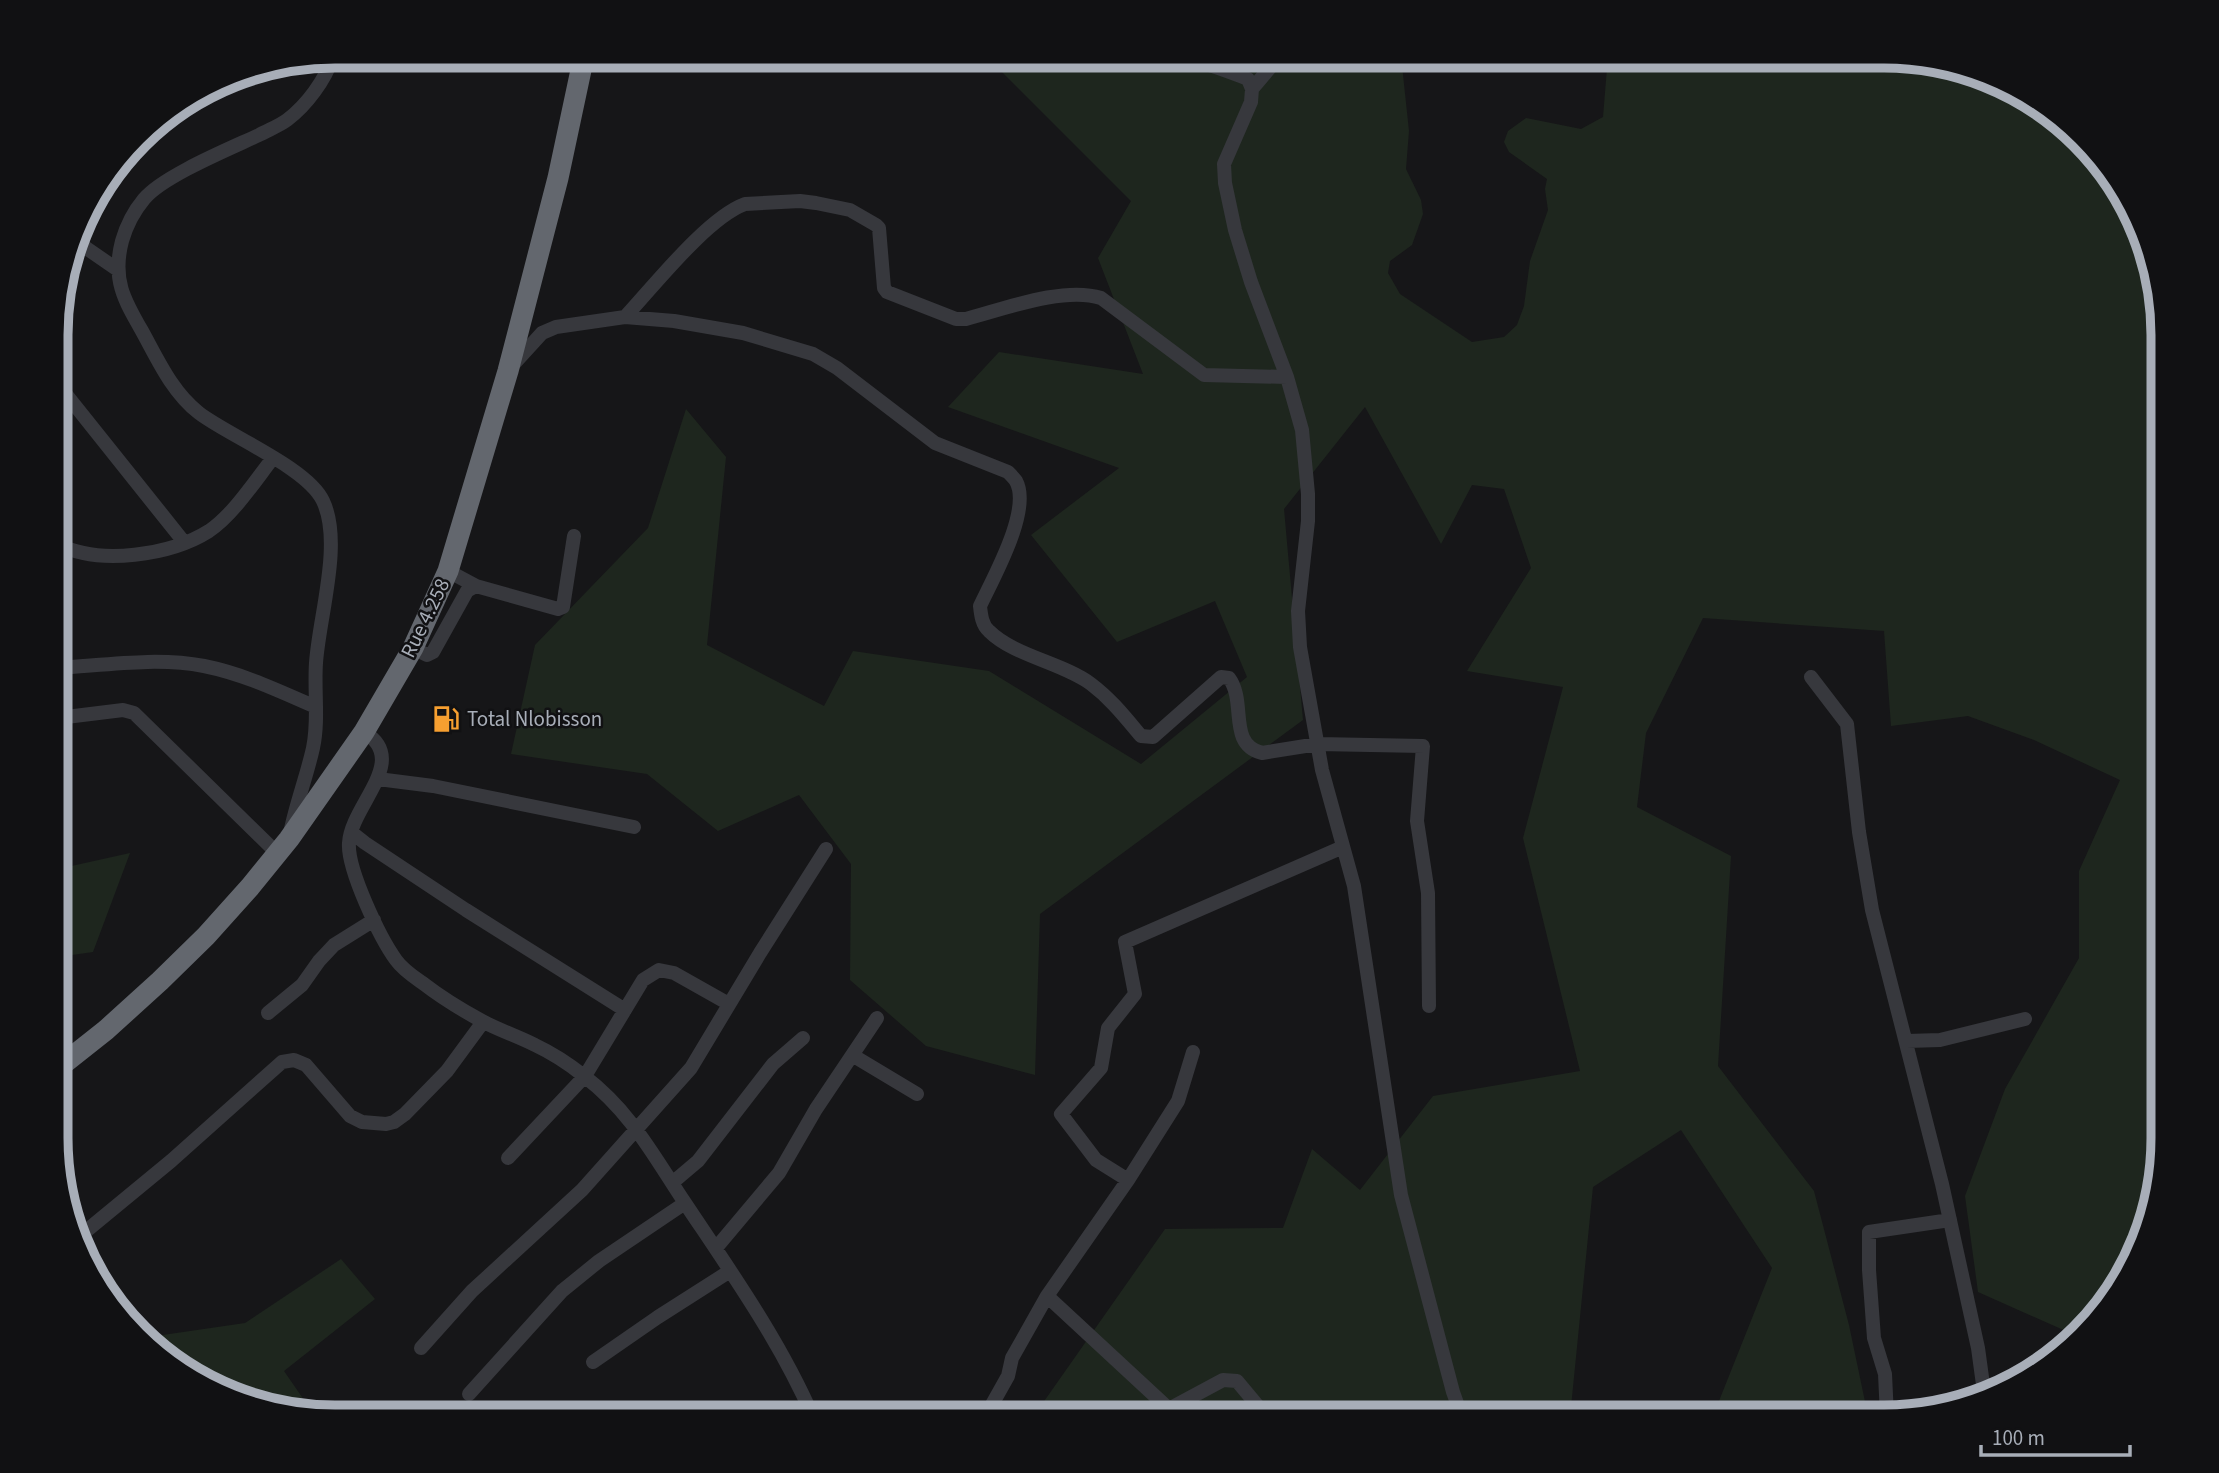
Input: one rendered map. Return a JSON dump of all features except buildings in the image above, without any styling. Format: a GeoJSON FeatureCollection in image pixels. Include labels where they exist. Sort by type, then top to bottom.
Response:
{"type":"FeatureCollection","features":[{"type":"Feature","properties":{"kind":"highway","name":"Rue 4.258"},"geometry":{"type":"LineString","coordinates":[[68,1060],[115,1021],[206,936],[283,846],[365,732],[412,648],[448,571],[508,371],[558,178],[581,68]]}},
{"type":"Feature","properties":{"kind":"street"},"geometry":{"type":"LineString","coordinates":[[68,717],[123,710],[134,713],[283,846],[314,746],[317,650],[330,553],[329,516],[324,502],[312,485],[274,458],[200,414],[178,392],[167,378],[124,299],[118,283],[118,270],[122,241],[145,198],[167,181],[285,121],[317,88],[327,68]]}},
{"type":"Feature","properties":{"kind":"street"},"geometry":{"type":"LineString","coordinates":[[1216,68],[1248,79],[1252,89],[1251,102],[1224,164],[1225,183],[1235,230],[1251,282],[1287,377],[1302,430],[1308,521],[1298,611],[1300,647],[1322,770],[1354,886],[1401,1195],[1458,1405]]}},
{"type":"Feature","properties":{"kind":"street"},"geometry":{"type":"LineString","coordinates":[[1252,89],[1270,68]]}},
{"type":"Feature","properties":{"kind":"street"},"geometry":{"type":"LineString","coordinates":[[625,317],[703,232],[738,207],[745,204],[800,201],[850,210],[876,225],[879,228],[884,288],[887,292],[956,319],[966,319],[1065,295],[1091,295],[1101,298],[1205,375],[1287,377]]}},
{"type":"Feature","properties":{"kind":"street"},"geometry":{"type":"LineString","coordinates":[[84,246],[118,270]]}},
{"type":"Feature","properties":{"kind":"street"},"geometry":{"type":"LineString","coordinates":[[508,371],[542,333],[556,327],[625,317],[674,321],[743,333],[813,354],[837,368],[935,443],[1009,472],[1016,481],[1019,506],[1009,541],[980,606],[981,618],[988,631],[1012,646],[1089,683],[1116,705],[1141,736],[1153,737],[1221,677],[1229,678],[1236,690],[1241,731],[1246,746],[1254,751],[1262,753],[1318,744],[1423,746],[1417,821],[1428,893],[1429,1006]]}},
{"type":"Feature","properties":{"kind":"street"},"geometry":{"type":"LineString","coordinates":[[68,397],[184,542]]}},
{"type":"Feature","properties":{"kind":"street"},"geometry":{"type":"LineString","coordinates":[[68,548],[77,552],[127,555],[167,549],[184,542],[208,531],[223,519],[274,458]]}},
{"type":"Feature","properties":{"kind":"street"},"geometry":{"type":"LineString","coordinates":[[448,571],[476,586],[558,609],[563,607],[574,536]]}},
{"type":"Feature","properties":{"kind":"street"},"geometry":{"type":"LineString","coordinates":[[412,648],[427,655],[433,652],[467,592],[476,586]]}},
{"type":"Feature","properties":{"kind":"street"},"geometry":{"type":"LineString","coordinates":[[68,667],[155,662],[201,666],[255,680],[316,707]]}},
{"type":"Feature","properties":{"kind":"street"},"geometry":{"type":"LineString","coordinates":[[1811,677],[1847,724],[1859,832],[1872,910],[1950,1220],[1978,1348],[1983,1385]]}},
{"type":"Feature","properties":{"kind":"street"},"geometry":{"type":"LineString","coordinates":[[365,732],[376,739],[383,753],[381,771],[351,832],[349,844],[352,867],[374,920],[396,960],[439,995],[483,1022],[536,1045],[585,1076],[625,1113],[716,1248],[773,1339],[807,1405]]}},
{"type":"Feature","properties":{"kind":"street"},"geometry":{"type":"LineString","coordinates":[[377,779],[433,786],[634,827]]}},
{"type":"Feature","properties":{"kind":"street"},"geometry":{"type":"LineString","coordinates":[[351,832],[466,910],[625,1010]]}},
{"type":"Feature","properties":{"kind":"street"},"geometry":{"type":"LineString","coordinates":[[1128,1180],[1096,1160],[1061,1114],[1101,1068],[1108,1028],[1135,994],[1125,942],[1343,846]]}},
{"type":"Feature","properties":{"kind":"street"},"geometry":{"type":"LineString","coordinates":[[421,1348],[472,1291],[582,1191],[691,1068],[825,849]]}},
{"type":"Feature","properties":{"kind":"street"},"geometry":{"type":"LineString","coordinates":[[268,1013],[302,985],[334,945],[374,920]]}},
{"type":"Feature","properties":{"kind":"street"},"geometry":{"type":"LineString","coordinates":[[508,1158],[585,1076],[643,980],[659,970],[674,973],[729,1004]]}},
{"type":"Feature","properties":{"kind":"street"},"geometry":{"type":"LineString","coordinates":[[716,1248],[779,1173],[816,1109],[877,1018]]}},
{"type":"Feature","properties":{"kind":"street"},"geometry":{"type":"LineString","coordinates":[[1907,1041],[1940,1040],[2025,1018]]}},
{"type":"Feature","properties":{"kind":"street"},"geometry":{"type":"LineString","coordinates":[[85,1231],[171,1161],[282,1062],[294,1060],[306,1065],[350,1116],[362,1122],[386,1124],[405,1114],[447,1070],[483,1022]]}},
{"type":"Feature","properties":{"kind":"street"},"geometry":{"type":"LineString","coordinates":[[672,1183],[698,1161],[772,1064],[803,1038]]}},
{"type":"Feature","properties":{"kind":"street"},"geometry":{"type":"LineString","coordinates":[[992,1405],[1009,1376],[1012,1358],[1047,1296],[1128,1180],[1178,1101],[1193,1052]]}},
{"type":"Feature","properties":{"kind":"street"},"geometry":{"type":"LineString","coordinates":[[852,1055],[918,1094]]}},
{"type":"Feature","properties":{"kind":"street"},"geometry":{"type":"LineString","coordinates":[[470,1394],[562,1291],[599,1261],[685,1203]]}},
{"type":"Feature","properties":{"kind":"street"},"geometry":{"type":"LineString","coordinates":[[1886,1405],[1885,1374],[1874,1338],[1869,1270],[1870,1232],[1950,1220]]}},
{"type":"Feature","properties":{"kind":"street"},"geometry":{"type":"LineString","coordinates":[[593,1362],[730,1271]]}},
{"type":"Feature","properties":{"kind":"street"},"geometry":{"type":"LineString","coordinates":[[1047,1296],[1160,1405]]}},
{"type":"Feature","properties":{"kind":"street"},"geometry":{"type":"LineString","coordinates":[[1181,1405],[1223,1380],[1237,1381],[1257,1405]]}},
{"type":"Feature","properties":{"kind":"shaded area"},"geometry":{"type":"Polygon","coordinates":[[[998,68],[1402,68],[1409,131],[1406,169],[1421,200],[1423,214],[1412,245],[1390,261],[1388,273],[1400,294],[1472,342],[1504,337],[1517,325],[1524,306],[1530,261],[1548,210],[1545,189],[1547,179],[1509,152],[1504,142],[1508,131],[1526,118],[1581,129],[1603,117],[1607,68],[1883,68],[1936,73],[1986,89],[2032,113],[2060,135],[2096,173],[2123,217],[2137,250],[2146,283],[2150,318],[2151,1137],[2146,1190],[2130,1240],[2106,1286],[2067,1331],[1978,1292],[1965,1196],[2005,1089],[2079,958],[2079,871],[2120,780],[2034,740],[1968,716],[1891,726],[1884,631],[1703,618],[1646,733],[1637,807],[1731,856],[1718,1066],[1814,1191],[1849,1325],[1866,1405],[1717,1405],[1772,1268],[1681,1130],[1593,1187],[1571,1405],[1041,1405],[1165,1229],[1283,1228],[1312,1149],[1360,1190],[1433,1096],[1580,1071],[1523,838],[1563,687],[1467,671],[1531,568],[1504,489],[1472,485],[1441,544],[1365,407],[1284,509],[1303,720],[1040,914],[1035,1075],[926,1046],[850,980],[851,864],[799,795],[718,831],[647,774],[511,754],[535,645],[648,528],[686,409],[726,457],[707,645],[824,706],[853,651],[989,671],[1141,764],[1247,677],[1215,601],[1117,642],[1031,535],[1119,468],[948,407],[999,352],[1143,374],[1098,258],[1131,201],[998,68]]]}},
{"type":"Feature","properties":{"kind":"shaded area"},"geometry":{"type":"Polygon","coordinates":[[[130,853],[93,952],[68,956],[68,867],[130,853]]]}},
{"type":"Feature","properties":{"kind":"shaded area"},"geometry":{"type":"Polygon","coordinates":[[[341,1259],[375,1299],[284,1371],[306,1403],[266,1396],[217,1377],[187,1360],[157,1336],[245,1323],[341,1259]]]}},
{"type":"Feature","properties":{"kind":"place","name":"Total Nlobisson"},"geometry":{"type":"Point","coordinates":[446,719]}}]}
